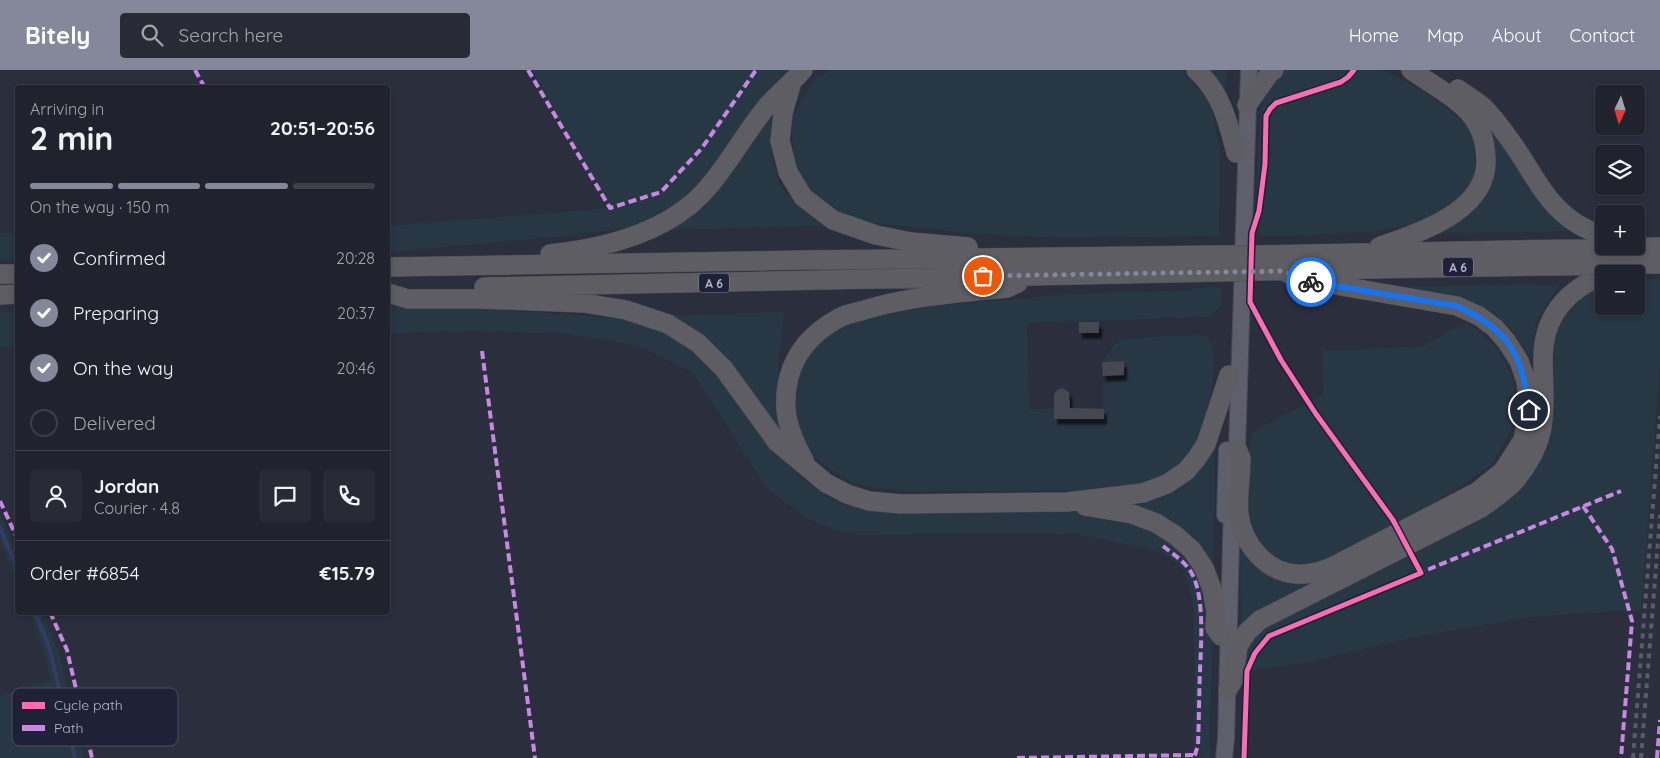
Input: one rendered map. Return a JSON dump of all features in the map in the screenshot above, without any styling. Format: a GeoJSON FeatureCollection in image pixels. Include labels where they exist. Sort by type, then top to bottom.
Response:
{"type":"FeatureCollection","features":[{"type":"Feature","properties":{"kind":"highway"},"geometry":{"type":"LineString","coordinates":[[1196,70],[1215,92],[1223,107],[1236,153]]}},
{"type":"Feature","properties":{"kind":"highway"},"geometry":{"type":"LineString","coordinates":[[1248,106],[1269,74],[1274,70]]}},
{"type":"Feature","properties":{"kind":"highway"},"geometry":{"type":"LineString","coordinates":[[1366,252],[1412,235],[1442,221],[1464,206],[1478,191],[1486,169],[1485,140],[1474,119],[1459,104],[1411,70]]}},
{"type":"Feature","properties":{"kind":"highway"},"geometry":{"type":"LineString","coordinates":[[1431,70],[1483,107],[1510,140],[1554,206],[1568,218],[1595,233]]}},
{"type":"Feature","properties":{"kind":"highway"},"geometry":{"type":"LineString","coordinates":[[797,76],[783,113],[780,141],[788,172],[803,197],[833,220],[885,237],[911,242],[998,247],[1020,257]]}},
{"type":"Feature","properties":{"kind":"highway"},"geometry":{"type":"LineString","coordinates":[[480,265],[597,246],[656,226],[684,210],[710,186],[768,105],[797,76]]}},
{"type":"Feature","properties":{"kind":"highway"},"geometry":{"type":"LineString","coordinates":[[1645,238],[1660,239]]}},
{"type":"Feature","properties":{"kind":"highway","name":"A 6"},"geometry":{"type":"LineString","coordinates":[[390,267],[1020,257],[1256,263],[1366,252],[1660,247]]}},
{"type":"Feature","properties":{"kind":"highway","name":"A 6"},"geometry":{"type":"LineString","coordinates":[[390,288],[586,286],[1040,275],[1218,263]]}},
{"type":"Feature","properties":{"kind":"highway","name":"A 6"},"geometry":{"type":"LineString","coordinates":[[1256,263],[1285,271],[1660,264]]}},
{"type":"Feature","properties":{"kind":"highway"},"geometry":{"type":"LineString","coordinates":[[1237,449],[1241,458],[1239,515],[1244,536],[1256,554],[1272,567],[1294,574],[1313,573],[1330,568],[1477,492],[1503,471],[1523,440],[1529,410],[1526,381],[1519,361],[1495,328],[1479,316],[1457,306],[1318,282],[1299,281],[1285,271]]}},
{"type":"Feature","properties":{"kind":"highway"},"geometry":{"type":"LineString","coordinates":[[0,274],[15,274]]}},
{"type":"Feature","properties":{"kind":"highway"},"geometry":{"type":"LineString","coordinates":[[811,472],[792,440],[786,414],[786,391],[791,368],[802,347],[818,331],[841,317],[880,305],[1007,288],[1040,275]]}},
{"type":"Feature","properties":{"kind":"highway"},"geometry":{"type":"LineString","coordinates":[[1228,689],[1234,679],[1238,646],[1247,632],[1260,620],[1481,508],[1512,484],[1529,460],[1540,433],[1544,406],[1543,356],[1548,325],[1558,308],[1572,292],[1595,278]]}},
{"type":"Feature","properties":{"kind":"highway"},"geometry":{"type":"LineString","coordinates":[[0,295],[15,294]]}},
{"type":"Feature","properties":{"kind":"highway"},"geometry":{"type":"LineString","coordinates":[[390,294],[408,299],[481,299],[584,303],[626,310],[668,324],[698,343],[724,369],[777,442],[811,472],[826,483],[847,494],[869,501],[900,504],[1067,502],[1143,493],[1167,484],[1186,472],[1197,458],[1206,444],[1229,375]]}},
{"type":"Feature","properties":{"kind":"highway"},"geometry":{"type":"LineString","coordinates":[[1067,502],[1132,514],[1156,523],[1175,535],[1192,550],[1204,568],[1212,589],[1216,611],[1216,628],[1221,636]]}},
{"type":"Feature","properties":{"kind":"main road"},"geometry":{"type":"LineString","coordinates":[[1220,758],[1221,636],[1239,70]]}},
{"type":"Feature","properties":{"kind":"main road"},"geometry":{"type":"LineString","coordinates":[[1224,758],[1228,689],[1233,458],[1237,449],[1249,70]]}},
{"type":"Feature","properties":{"kind":"shaded area"},"geometry":{"type":"Polygon","coordinates":[[[532,70],[788,70],[774,84],[715,167],[675,206],[629,228],[557,237],[390,252],[390,226],[608,208],[532,70]]]}},
{"type":"Feature","properties":{"kind":"shaded area"},"geometry":{"type":"Polygon","coordinates":[[[831,70],[1181,70],[1211,101],[1220,153],[1219,236],[1062,238],[963,233],[867,222],[832,211],[808,188],[794,159],[791,119],[815,78],[831,70]]]}},
{"type":"Feature","properties":{"kind":"shaded area"},"geometry":{"type":"Polygon","coordinates":[[[1206,70],[1227,70],[1226,96],[1206,70]]]}},
{"type":"Feature","properties":{"kind":"shaded area"},"geometry":{"type":"Polygon","coordinates":[[[1286,70],[1382,70],[1419,88],[1462,120],[1473,134],[1476,175],[1465,194],[1429,218],[1380,231],[1297,236],[1261,236],[1256,221],[1257,161],[1262,99],[1286,70]]]}},
{"type":"Feature","properties":{"kind":"shaded area"},"geometry":{"type":"Polygon","coordinates":[[[771,114],[771,153],[781,187],[803,210],[824,226],[669,230],[706,205],[737,165],[771,114]]]}},
{"type":"Feature","properties":{"kind":"shaded area"},"geometry":{"type":"Polygon","coordinates":[[[1493,128],[1574,231],[1424,234],[1479,199],[1489,132],[1493,128]]]}},
{"type":"Feature","properties":{"kind":"shaded area"},"geometry":{"type":"Polygon","coordinates":[[[0,233],[15,233],[15,259],[0,259],[0,233]]]}},
{"type":"Feature","properties":{"kind":"shaded area"},"geometry":{"type":"Polygon","coordinates":[[[1660,278],[1660,365],[1641,610],[1529,617],[1410,638],[1306,663],[1254,669],[1241,658],[1255,634],[1299,608],[1431,545],[1485,514],[1564,311],[1590,289],[1595,288],[1595,315],[1645,315],[1645,279],[1660,278]]]}},
{"type":"Feature","properties":{"kind":"shaded area"},"geometry":{"type":"Polygon","coordinates":[[[1560,284],[1536,321],[1532,359],[1507,324],[1486,309],[1464,299],[1404,286],[1560,284]]]}},
{"type":"Feature","properties":{"kind":"shaded area"},"geometry":{"type":"Polygon","coordinates":[[[1211,287],[1222,288],[1221,307],[1208,317],[1027,323],[1029,409],[1103,408],[1102,381],[1124,381],[1124,361],[1102,362],[1114,345],[1124,338],[1206,335],[1212,346],[1214,366],[1212,390],[1196,445],[1167,476],[1143,485],[1091,490],[1027,491],[905,491],[872,487],[849,481],[825,466],[812,453],[798,428],[794,409],[803,365],[820,340],[846,324],[908,308],[1069,294],[1170,291],[1211,287]]]}},
{"type":"Feature","properties":{"kind":"shaded area"},"geometry":{"type":"Polygon","coordinates":[[[390,305],[626,319],[662,329],[708,360],[782,457],[801,477],[818,491],[837,501],[863,509],[1097,513],[1123,517],[1173,539],[1205,579],[1213,636],[1210,758],[1200,758],[1201,747],[1193,743],[1195,706],[1193,603],[1185,573],[1165,555],[1150,549],[1077,534],[858,535],[833,529],[809,519],[768,490],[693,373],[640,346],[567,334],[480,331],[390,333],[390,305]]]}},
{"type":"Feature","properties":{"kind":"shaded area"},"geometry":{"type":"Polygon","coordinates":[[[0,312],[15,312],[15,346],[0,347],[0,312]]]}},
{"type":"Feature","properties":{"kind":"shaded area"},"geometry":{"type":"Polygon","coordinates":[[[784,312],[779,358],[778,393],[783,430],[780,433],[666,315],[784,312]]]}},
{"type":"Feature","properties":{"kind":"shaded area"},"geometry":{"type":"Polygon","coordinates":[[[1468,323],[1499,350],[1514,381],[1514,425],[1491,465],[1454,491],[1379,534],[1321,563],[1305,567],[1290,564],[1275,559],[1264,550],[1247,525],[1247,477],[1251,433],[1323,394],[1322,350],[1423,346],[1468,323]]]}},
{"type":"Feature","properties":{"kind":"shaded area"},"geometry":{"type":"Polygon","coordinates":[[[1212,447],[1215,451],[1213,561],[1211,563],[1131,508],[1126,502],[1212,447]]]}},
{"type":"Feature","properties":{"kind":"shaded area"},"geometry":{"type":"Polygon","coordinates":[[[0,513],[15,549],[15,579],[0,542],[0,513]]]}},
{"type":"Feature","properties":{"kind":"shaded area"},"geometry":{"type":"Polygon","coordinates":[[[1240,542],[1319,582],[1241,628],[1240,542]]]}},
{"type":"Feature","properties":{"kind":"shaded area"},"geometry":{"type":"Polygon","coordinates":[[[30,615],[43,615],[59,652],[67,688],[26,688],[51,680],[38,633],[30,615]]]}},
{"type":"Feature","properties":{"kind":"shaded area"},"geometry":{"type":"Polygon","coordinates":[[[12,692],[12,746],[81,746],[84,758],[0,758],[0,696],[12,692]]]}},
{"type":"Feature","properties":{"kind":"building"},"geometry":{"type":"Polygon","coordinates":[[[1079,322],[1099,322],[1099,333],[1079,333],[1079,322]]]}},
{"type":"Feature","properties":{"kind":"building"},"geometry":{"type":"Polygon","coordinates":[[[1124,361],[1124,375],[1103,376],[1102,362],[1124,361]]]}},
{"type":"Feature","properties":{"kind":"building"},"geometry":{"type":"Polygon","coordinates":[[[1062,388],[1069,392],[1070,408],[1104,409],[1104,419],[1054,419],[1054,394],[1062,388]]]}},
{"type":"Feature","properties":{"kind":"waterway"},"geometry":{"type":"LineString","coordinates":[[0,528],[15,563]]}},
{"type":"Feature","properties":{"kind":"waterway"},"geometry":{"type":"LineString","coordinates":[[36,615],[50,650],[59,688]]}},
{"type":"Feature","properties":{"kind":"waterway"},"geometry":{"type":"LineString","coordinates":[[72,746],[75,758]]}},
{"type":"Feature","properties":{"kind":"railway"},"geometry":{"type":"LineString","coordinates":[[1633,758],[1660,416]]}},
{"type":"Feature","properties":{"kind":"railway"},"geometry":{"type":"LineString","coordinates":[[1641,758],[1660,515]]}},
{"type":"Feature","properties":{"kind":"marked path"},"geometry":{"type":"LineString","coordinates":[[195,70],[203,85]]}},
{"type":"Feature","properties":{"kind":"marked path"},"geometry":{"type":"LineString","coordinates":[[528,70],[610,208],[661,192],[702,148],[756,70]]}},
{"type":"Feature","properties":{"kind":"marked path"},"geometry":{"type":"LineString","coordinates":[[482,351],[535,758]]}},
{"type":"Feature","properties":{"kind":"marked path"},"geometry":{"type":"LineString","coordinates":[[1417,574],[1621,491]]}},
{"type":"Feature","properties":{"kind":"marked path"},"geometry":{"type":"LineString","coordinates":[[0,501],[15,534]]}},
{"type":"Feature","properties":{"kind":"marked path"},"geometry":{"type":"LineString","coordinates":[[1583,506],[1612,549],[1632,621],[1621,758]]}},
{"type":"Feature","properties":{"kind":"marked path"},"geometry":{"type":"LineString","coordinates":[[1163,546],[1191,572],[1200,607],[1201,648],[1198,745],[1194,758]]}},
{"type":"Feature","properties":{"kind":"marked path"},"geometry":{"type":"LineString","coordinates":[[51,615],[67,650],[76,688]]}},
{"type":"Feature","properties":{"kind":"marked path"},"geometry":{"type":"LineString","coordinates":[[1657,758],[1660,720]]}},
{"type":"Feature","properties":{"kind":"marked path"},"geometry":{"type":"LineString","coordinates":[[89,746],[92,758]]}},
{"type":"Feature","properties":{"kind":"marked path"},"geometry":{"type":"LineString","coordinates":[[1017,758],[1194,755]]}},
{"type":"Feature","properties":{"kind":"cycle path"},"geometry":{"type":"LineString","coordinates":[[1244,758],[1247,671],[1255,653],[1269,636],[1421,573],[1393,520],[1316,414],[1281,360],[1250,302],[1252,233],[1259,211],[1265,164],[1266,116],[1276,103],[1341,82],[1354,70]]}},
{"type":"Feature","properties":{"kind":"way so far"},"geometry":{"type":"LineString","coordinates":[[983,276],[1285,271],[1299,281],[1311,282]]}},
{"type":"Feature","properties":{"kind":"route"},"geometry":{"type":"LineString","coordinates":[[1311,282],[1457,306],[1479,316],[1495,328],[1519,361],[1526,381],[1529,410]]}}]}
